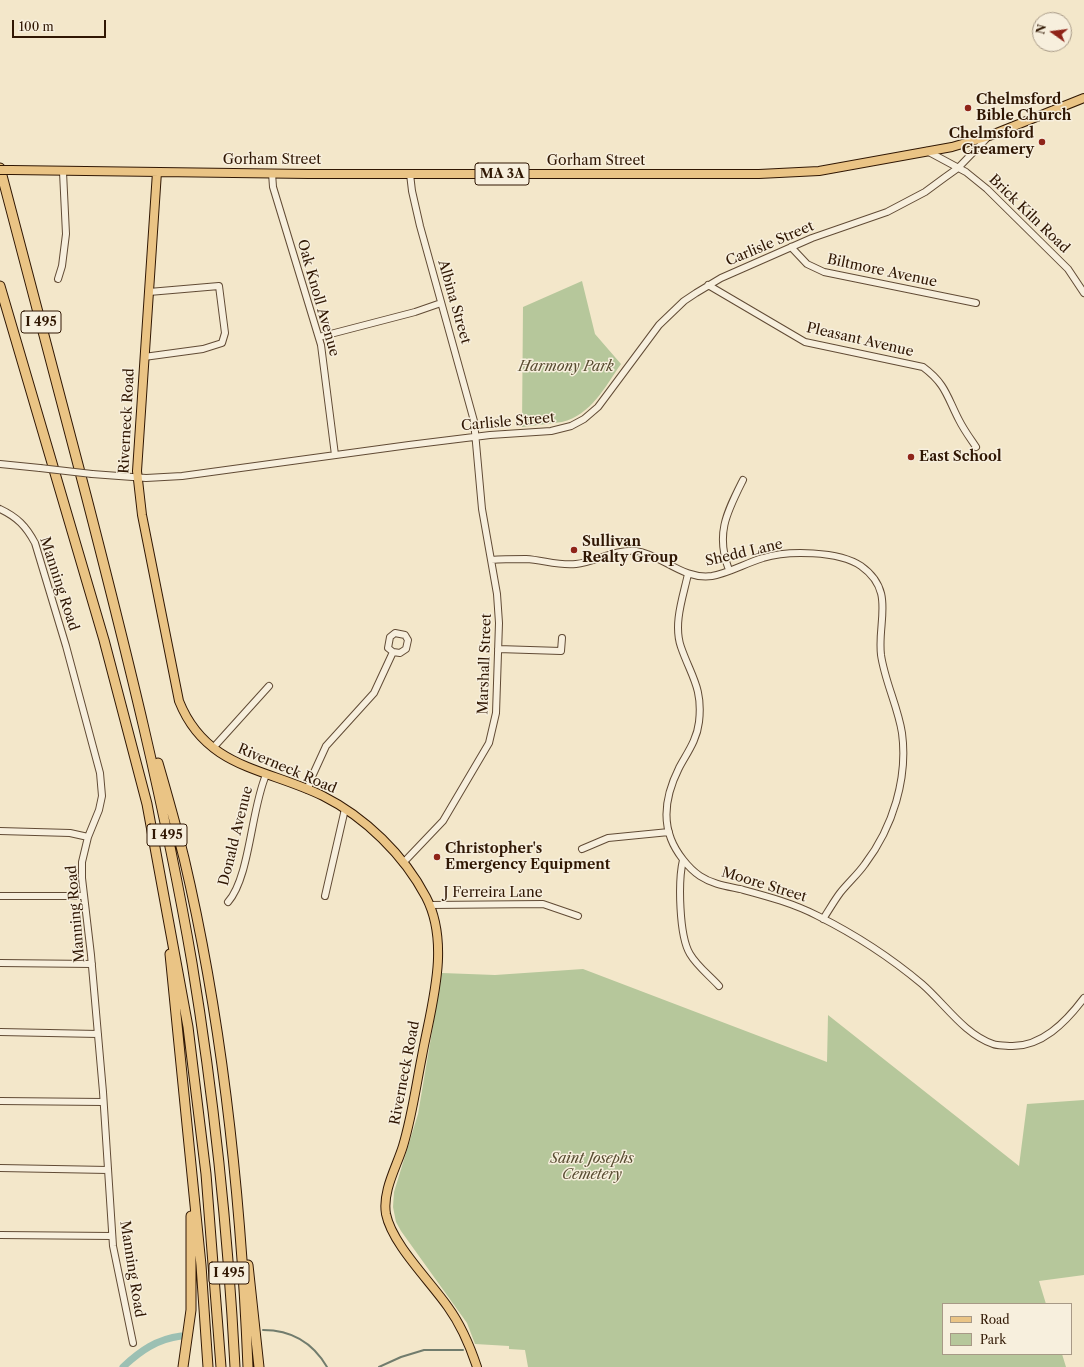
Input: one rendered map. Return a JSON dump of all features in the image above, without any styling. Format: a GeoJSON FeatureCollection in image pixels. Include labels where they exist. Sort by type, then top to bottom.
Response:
{"type":"FeatureCollection","features":[{"type":"Feature","properties":{"kind":"highway","name":"I 495"},"geometry":{"type":"LineString","coordinates":[[0,169],[130,664],[181,904],[207,1064],[226,1233],[235,1367]]}},
{"type":"Feature","properties":{"kind":"highway","name":"I 495"},"geometry":{"type":"LineString","coordinates":[[0,286],[106,647],[136,760],[162,878],[184,1004],[200,1116],[211,1228],[221,1367]]}},
{"type":"Feature","properties":{"kind":"highway"},"geometry":{"type":"LineString","coordinates":[[130,664],[179,837],[194,903],[215,1025],[235,1183],[252,1296],[259,1367]]}},
{"type":"Feature","properties":{"kind":"highway"},"geometry":{"type":"LineString","coordinates":[[162,878],[203,1287],[208,1367]]}},
{"type":"Feature","properties":{"kind":"highway"},"geometry":{"type":"LineString","coordinates":[[183,1367],[191,1310],[192,1250],[190,1202],[193,1181]]}},
{"type":"Feature","properties":{"kind":"highway"},"geometry":{"type":"LineString","coordinates":[[235,1183],[248,1367]]}},
{"type":"Feature","properties":{"kind":"main road","name":"Gorham Street"},"geometry":{"type":"LineString","coordinates":[[0,169],[62,172],[410,174],[766,173],[819,171],[952,147],[989,136],[1084,98]]}},
{"type":"Feature","properties":{"kind":"main road","name":"Riverneck Road"},"geometry":{"type":"LineString","coordinates":[[158,172],[137,454],[137,478],[142,515],[179,701],[194,729],[213,748],[240,765],[308,790],[345,808],[368,824],[420,886],[430,905],[437,936],[438,961],[435,986],[415,1094],[403,1145],[389,1187],[386,1214],[397,1240],[454,1316],[477,1367]]}},
{"type":"Feature","properties":{"kind":"street","name":"Carlisle Street"},"geometry":{"type":"LineString","coordinates":[[0,464],[155,479],[476,437],[556,430],[571,426],[584,419],[604,400],[659,325],[684,301],[708,285],[791,247],[812,238],[887,212],[925,192],[958,168],[989,136]]}},
{"type":"Feature","properties":{"kind":"street","name":"Brick Kiln Road"},"geometry":{"type":"LineString","coordinates":[[927,151],[978,181],[1049,248],[1068,269],[1084,293]]}},
{"type":"Feature","properties":{"kind":"street"},"geometry":{"type":"LineString","coordinates":[[58,279],[62,266],[66,234],[62,172]]}},
{"type":"Feature","properties":{"kind":"street","name":"Oak Knoll Avenue"},"geometry":{"type":"LineString","coordinates":[[272,173],[273,187],[319,337],[326,369],[336,455]]}},
{"type":"Feature","properties":{"kind":"street","name":"Albina Street"},"geometry":{"type":"LineString","coordinates":[[410,174],[412,191],[474,421],[476,437]]}},
{"type":"Feature","properties":{"kind":"street","name":"Biltmore Avenue"},"geometry":{"type":"LineString","coordinates":[[791,247],[807,264],[824,272],[976,303]]}},
{"type":"Feature","properties":{"kind":"street","name":"Pleasant Avenue"},"geometry":{"type":"LineString","coordinates":[[708,285],[805,342],[923,367],[936,376],[946,391],[959,420],[976,447]]}},
{"type":"Feature","properties":{"kind":"street"},"geometry":{"type":"LineString","coordinates":[[144,357],[209,348],[222,343],[225,333],[219,286],[149,292]]}},
{"type":"Feature","properties":{"kind":"street"},"geometry":{"type":"LineString","coordinates":[[319,337],[403,315],[441,303]]}},
{"type":"Feature","properties":{"kind":"street","name":"Marshall Street"},"geometry":{"type":"LineString","coordinates":[[403,864],[443,821],[486,750],[495,721],[499,607],[482,509],[476,437]]}},
{"type":"Feature","properties":{"kind":"street"},"geometry":{"type":"LineString","coordinates":[[728,570],[723,555],[723,532],[728,511],[743,480]]}},
{"type":"Feature","properties":{"kind":"street","name":"Manning Road"},"geometry":{"type":"LineString","coordinates":[[0,509],[20,521],[35,542],[66,646],[100,773],[102,796],[99,810],[88,836],[82,862],[104,1102],[112,1236],[116,1264],[133,1343]]}},
{"type":"Feature","properties":{"kind":"street","name":"Shedd Lane"},"geometry":{"type":"LineString","coordinates":[[491,560],[527,559],[560,565],[592,561],[615,553],[635,551],[652,556],[688,574],[712,576],[765,557],[793,554],[816,554],[840,558],[860,566],[877,581],[884,599],[881,654],[886,681],[902,730],[904,750],[902,777],[895,805],[885,832],[866,863],[839,894],[823,919]]}},
{"type":"Feature","properties":{"kind":"street","name":"Moore Street"},"geometry":{"type":"LineString","coordinates":[[688,574],[680,611],[678,630],[681,647],[697,686],[700,708],[699,725],[692,748],[679,767],[668,792],[666,815],[671,840],[683,860],[699,875],[717,885],[777,899],[823,919],[883,955],[921,984],[969,1032],[994,1045],[1019,1046],[1037,1042],[1056,1028],[1084,998]]}},
{"type":"Feature","properties":{"kind":"street"},"geometry":{"type":"LineString","coordinates":[[498,649],[561,651],[562,638]]}},
{"type":"Feature","properties":{"kind":"street"},"geometry":{"type":"LineString","coordinates":[[308,790],[310,781],[326,746],[374,693],[393,652]]}},
{"type":"Feature","properties":{"kind":"street"},"geometry":{"type":"LineString","coordinates":[[213,748],[269,686]]}},
{"type":"Feature","properties":{"kind":"street","name":"Donald Avenue"},"geometry":{"type":"LineString","coordinates":[[228,902],[233,896],[240,881],[257,798],[266,775]]}},
{"type":"Feature","properties":{"kind":"street"},"geometry":{"type":"LineString","coordinates":[[325,896],[345,808]]}},
{"type":"Feature","properties":{"kind":"street"},"geometry":{"type":"LineString","coordinates":[[0,831],[70,833],[88,836]]}},
{"type":"Feature","properties":{"kind":"street"},"geometry":{"type":"LineString","coordinates":[[582,849],[608,838],[669,832]]}},
{"type":"Feature","properties":{"kind":"street"},"geometry":{"type":"LineString","coordinates":[[683,860],[680,873],[680,891],[685,941],[690,955],[719,986]]}},
{"type":"Feature","properties":{"kind":"street"},"geometry":{"type":"LineString","coordinates":[[0,896],[84,896]]}},
{"type":"Feature","properties":{"kind":"street","name":"J Ferreira Lane"},"geometry":{"type":"LineString","coordinates":[[430,905],[544,904],[578,916]]}},
{"type":"Feature","properties":{"kind":"street"},"geometry":{"type":"LineString","coordinates":[[0,963],[92,964]]}},
{"type":"Feature","properties":{"kind":"street"},"geometry":{"type":"LineString","coordinates":[[0,1032],[98,1034]]}},
{"type":"Feature","properties":{"kind":"street"},"geometry":{"type":"LineString","coordinates":[[0,1101],[104,1102]]}},
{"type":"Feature","properties":{"kind":"street"},"geometry":{"type":"LineString","coordinates":[[0,1168],[108,1170]]}},
{"type":"Feature","properties":{"kind":"street"},"geometry":{"type":"LineString","coordinates":[[0,1236],[112,1236]]}},
{"type":"Feature","properties":{"kind":"green space","name":"Harmony Park"},"geometry":{"type":"Polygon","coordinates":[[[582,281],[595,334],[621,364],[603,391],[589,407],[581,413],[562,422],[522,427],[523,307],[582,281]]]}},
{"type":"Feature","properties":{"kind":"green space","name":"Saint Josephs Cemetery"},"geometry":{"type":"Polygon","coordinates":[[[583,969],[827,1062],[828,1015],[1019,1166],[1027,1104],[1084,1100],[1084,1275],[1039,1281],[1046,1303],[942,1303],[942,1355],[1062,1355],[1066,1367],[528,1367],[525,1350],[509,1349],[509,1346],[475,1344],[467,1323],[401,1231],[396,1222],[393,1207],[394,1192],[418,1114],[442,973],[495,975],[583,969]]]}},
{"type":"Feature","properties":{"kind":"waterway"},"geometry":{"type":"LineString","coordinates":[[263,1330],[283,1332],[292,1335],[315,1351],[327,1367]]}},
{"type":"Feature","properties":{"kind":"waterway"},"geometry":{"type":"LineString","coordinates":[[123,1367],[149,1347],[164,1340],[181,1336]]}},
{"type":"Feature","properties":{"kind":"waterway"},"geometry":{"type":"LineString","coordinates":[[379,1367],[401,1357],[424,1350],[463,1350]]}},
{"type":"Feature","properties":{"kind":"place","name":"Chelmsford Bible Church"},"geometry":{"type":"Point","coordinates":[968,108]}},
{"type":"Feature","properties":{"kind":"place","name":"Chelmsford Creamery"},"geometry":{"type":"Point","coordinates":[1042,142]}},
{"type":"Feature","properties":{"kind":"place","name":"East School"},"geometry":{"type":"Point","coordinates":[911,457]}},
{"type":"Feature","properties":{"kind":"place","name":"Sullivan Realty Group"},"geometry":{"type":"Point","coordinates":[574,550]}},
{"type":"Feature","properties":{"kind":"place","name":"Christopher's Emergency Equipment"},"geometry":{"type":"Point","coordinates":[437,857]}}]}
